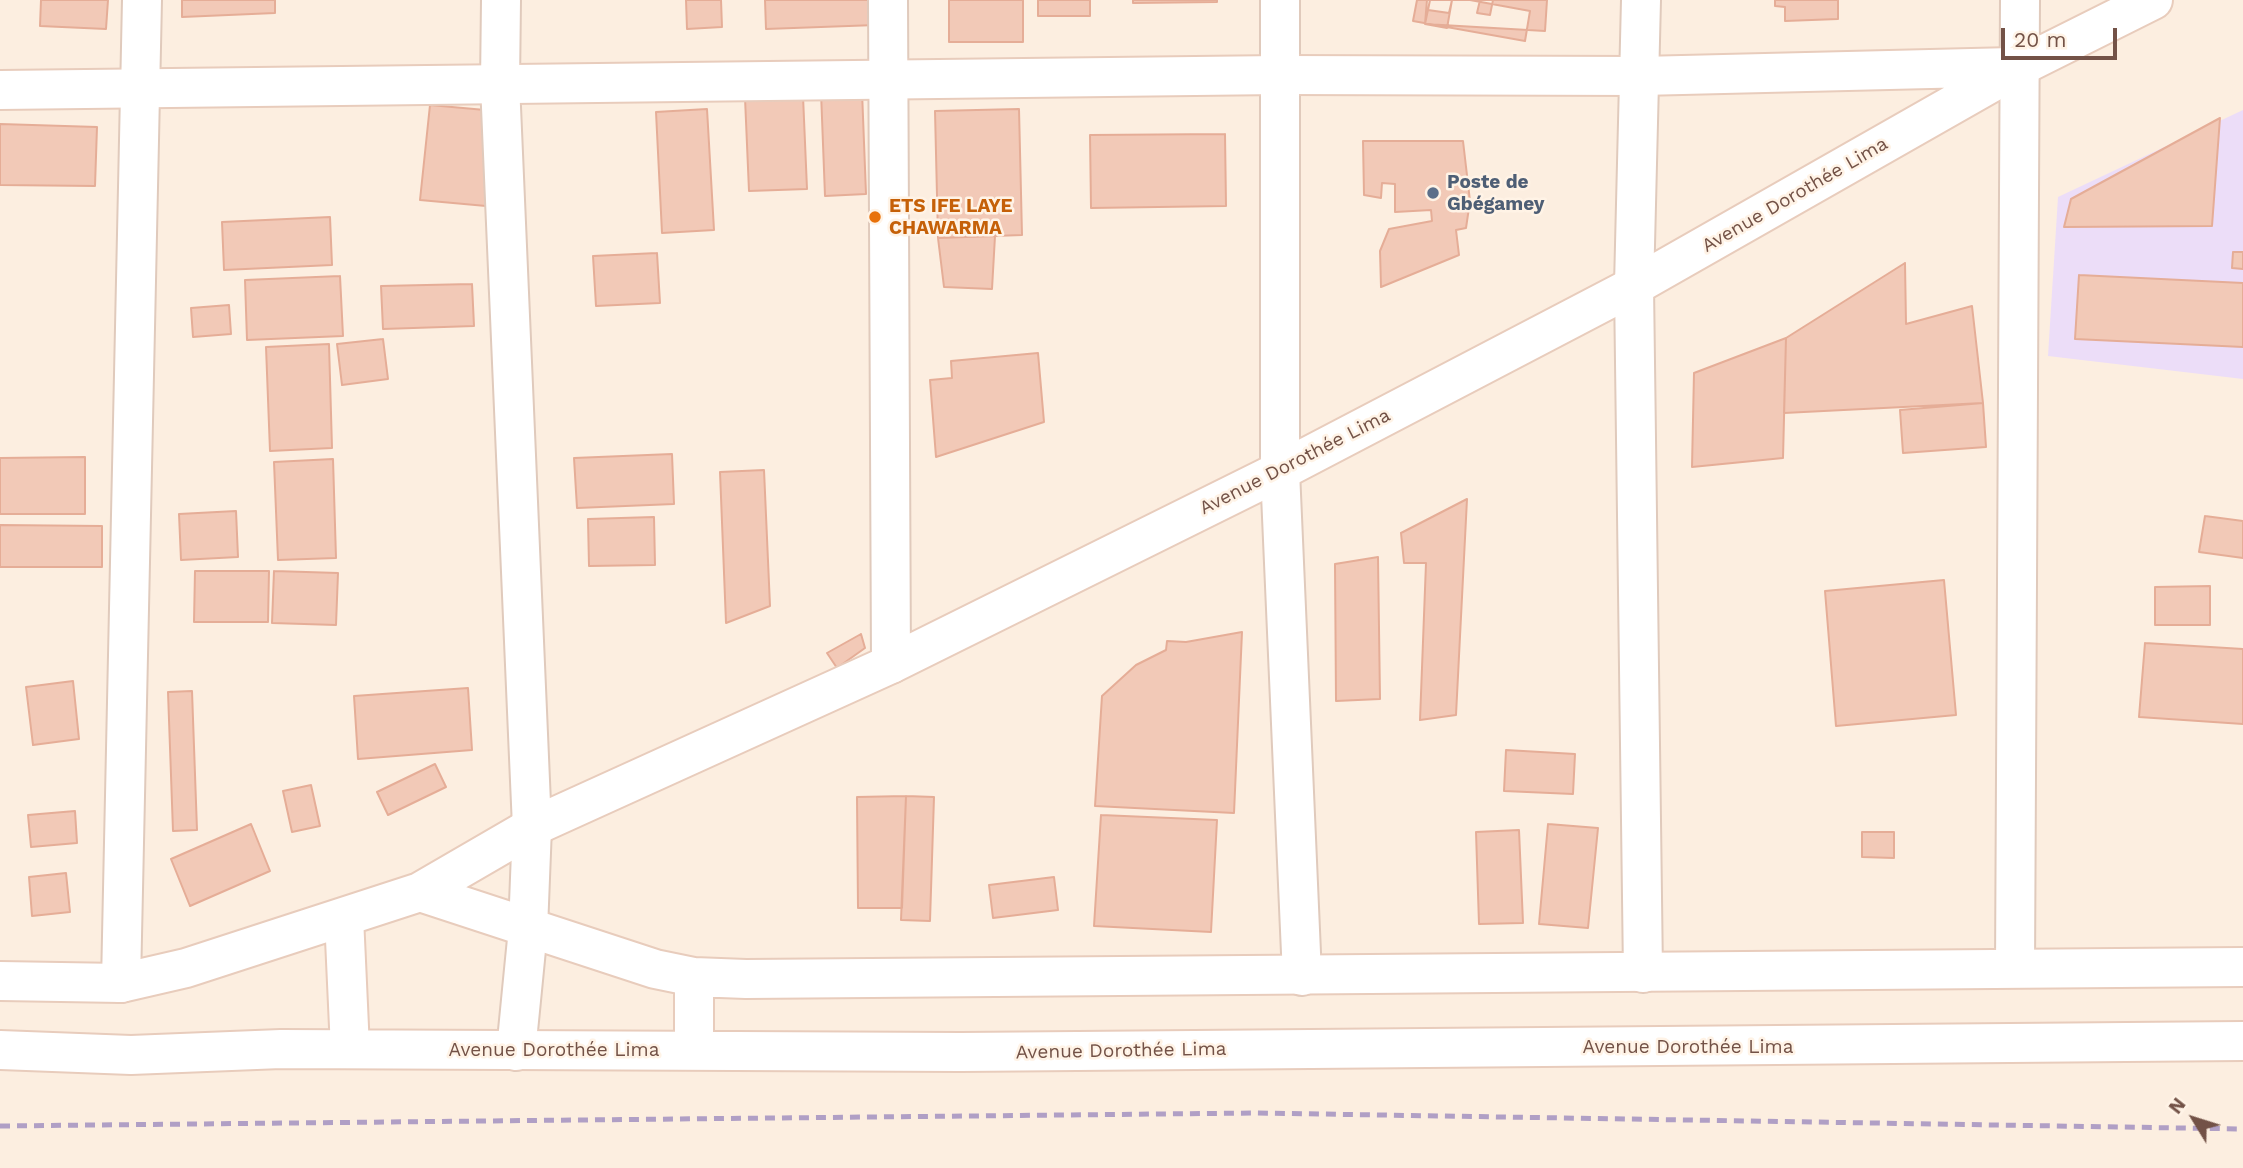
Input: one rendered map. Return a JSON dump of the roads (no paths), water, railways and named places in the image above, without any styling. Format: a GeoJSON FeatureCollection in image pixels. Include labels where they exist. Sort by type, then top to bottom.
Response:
{"type":"FeatureCollection","features":[{"type":"Feature","properties":{"kind":"main road"},"geometry":{"type":"LineString","coordinates":[[121,983],[142,0]]}},
{"type":"Feature","properties":{"kind":"main road"},"geometry":{"type":"LineString","coordinates":[[501,0],[500,84],[532,827],[528,929],[516,1051]]}},
{"type":"Feature","properties":{"kind":"main road"},"geometry":{"type":"LineString","coordinates":[[888,0],[891,664]]}},
{"type":"Feature","properties":{"kind":"main road"},"geometry":{"type":"LineString","coordinates":[[1280,0],[1280,471],[1302,976]]}},
{"type":"Feature","properties":{"kind":"main road"},"geometry":{"type":"LineString","coordinates":[[1641,0],[1634,286],[1643,973]]}},
{"type":"Feature","properties":{"kind":"main road"},"geometry":{"type":"LineString","coordinates":[[2015,968],[2020,0]]}},
{"type":"Feature","properties":{"kind":"main road","name":"Avenue Dorothée Lima"},"geometry":{"type":"LineString","coordinates":[[0,981],[121,983],[186,968],[420,892],[532,827],[891,664],[1280,471],[1634,286],[2019,67],[2153,0]]}},
{"type":"Feature","properties":{"kind":"main road"},"geometry":{"type":"LineString","coordinates":[[0,90],[1280,75],[1641,76],[2019,67]]}},
{"type":"Feature","properties":{"kind":"main road"},"geometry":{"type":"LineString","coordinates":[[420,892],[655,969],[694,977],[943,980],[2243,967]]}},
{"type":"Feature","properties":{"kind":"main road"},"geometry":{"type":"LineString","coordinates":[[344,918],[350,1049]]}},
{"type":"Feature","properties":{"kind":"main road"},"geometry":{"type":"LineString","coordinates":[[694,977],[694,1050]]}},
{"type":"Feature","properties":{"kind":"main road","name":"Avenue Dorothée Lima"},"geometry":{"type":"LineString","coordinates":[[0,1050],[131,1055],[350,1049],[961,1052],[2243,1041]]}},
{"type":"Feature","properties":{"kind":"railway"},"geometry":{"type":"LineString","coordinates":[[0,1126],[1257,1113],[2243,1129]]}},
{"type":"Feature","properties":{"kind":"place","name":"Poste de Gbégamey"},"geometry":{"type":"Point","coordinates":[1433,193]}},
{"type":"Feature","properties":{"kind":"place","name":"ETS IFE LAYE CHAWARMA"},"geometry":{"type":"Point","coordinates":[875,217]}}]}
